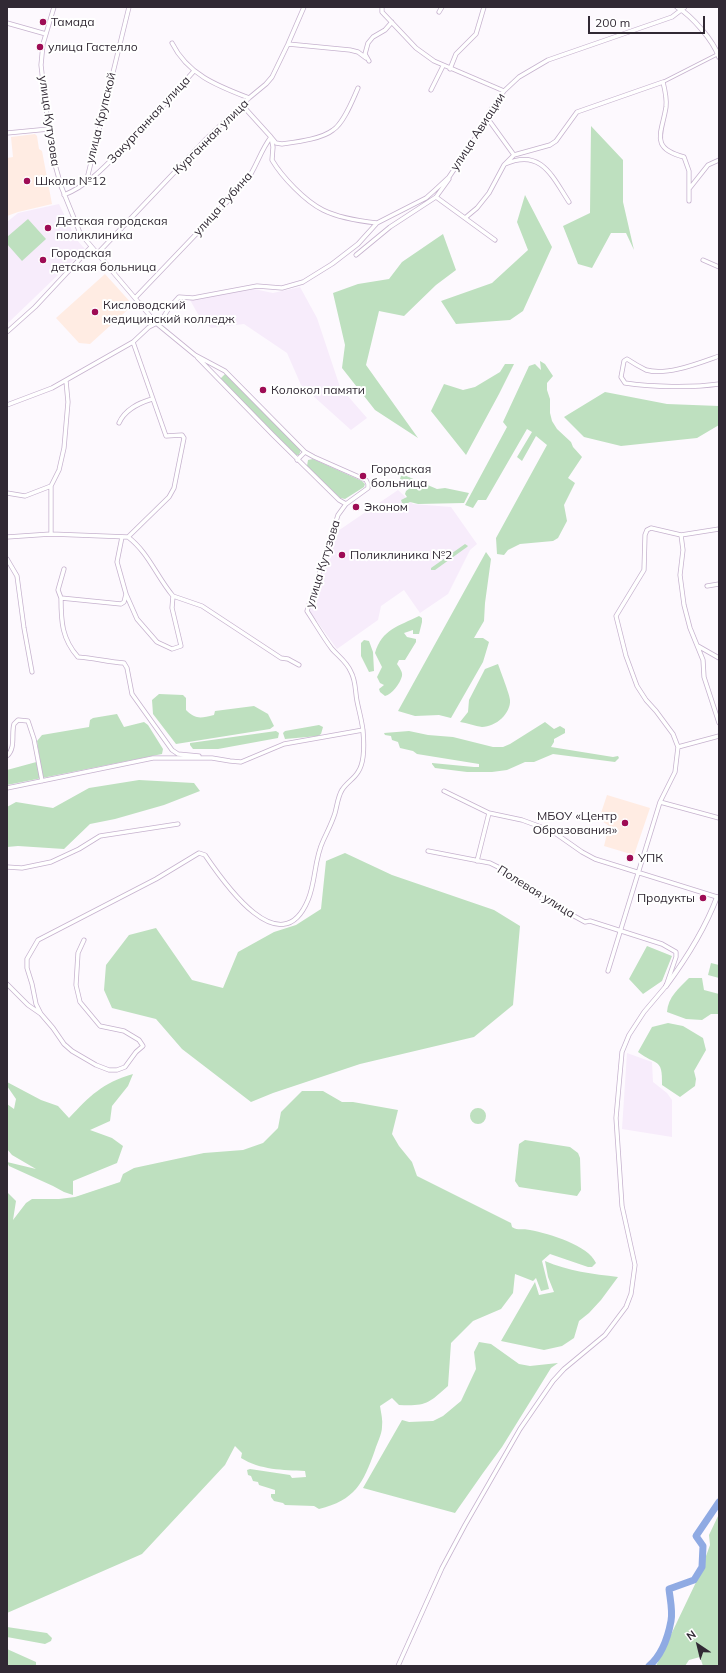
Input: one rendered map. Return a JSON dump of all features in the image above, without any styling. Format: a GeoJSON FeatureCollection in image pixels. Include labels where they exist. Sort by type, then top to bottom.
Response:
{"type":"FeatureCollection","features":[{"type":"Feature","properties":{"kind":"street","name":"улица Кутузова"},"geometry":{"type":"LineString","coordinates":[[54,7],[43,44],[41,65],[51,150],[64,195],[80,233],[156,323],[195,354],[297,460],[339,500],[346,504]]}},
{"type":"Feature","properties":{"kind":"street","name":"улица Крупской"},"geometry":{"type":"LineString","coordinates":[[86,183],[129,7]]}},
{"type":"Feature","properties":{"kind":"street","name":"Курганная улица"},"geometry":{"type":"LineString","coordinates":[[97,254],[206,139],[272,77],[304,7]]}},
{"type":"Feature","properties":{"kind":"street"},"geometry":{"type":"LineString","coordinates":[[382,7],[382,12],[420,52],[443,66],[504,91]]}},
{"type":"Feature","properties":{"kind":"street"},"geometry":{"type":"LineString","coordinates":[[439,12],[442,7]]}},
{"type":"Feature","properties":{"kind":"street"},"geometry":{"type":"LineString","coordinates":[[450,69],[456,54],[476,34],[484,7]]}},
{"type":"Feature","properties":{"kind":"street"},"geometry":{"type":"LineString","coordinates":[[465,218],[489,193],[504,165],[514,155],[550,145],[556,141],[577,112],[663,82],[718,56],[683,8],[677,7]]}},
{"type":"Feature","properties":{"kind":"street","name":"улица Авиации"},"geometry":{"type":"LineString","coordinates":[[356,254],[390,227],[436,197],[488,119],[489,112],[504,91],[519,77],[548,60],[672,17],[683,8]]}},
{"type":"Feature","properties":{"kind":"street"},"geometry":{"type":"LineString","coordinates":[[288,44],[350,50],[358,52],[368,59],[365,49],[368,43],[392,22]]}},
{"type":"Feature","properties":{"kind":"street"},"geometry":{"type":"LineString","coordinates":[[7,23],[46,34]]}},
{"type":"Feature","properties":{"kind":"street"},"geometry":{"type":"LineString","coordinates":[[172,43],[176,52],[194,71],[215,85],[249,98]]}},
{"type":"Feature","properties":{"kind":"street"},"geometry":{"type":"LineString","coordinates":[[431,90],[443,66]]}},
{"type":"Feature","properties":{"kind":"street","name":"Закурганная улица"},"geometry":{"type":"LineString","coordinates":[[64,195],[86,183],[99,173],[139,133],[194,71]]}},
{"type":"Feature","properties":{"kind":"street"},"geometry":{"type":"LineString","coordinates":[[663,82],[666,107],[660,131],[660,138],[668,151],[684,157],[689,171],[689,201]]}},
{"type":"Feature","properties":{"kind":"street"},"geometry":{"type":"LineString","coordinates":[[242,105],[276,143],[282,144],[320,136],[334,130],[349,109],[358,88]]}},
{"type":"Feature","properties":{"kind":"street"},"geometry":{"type":"LineString","coordinates":[[488,119],[514,155]]}},
{"type":"Feature","properties":{"kind":"street"},"geometry":{"type":"LineString","coordinates":[[7,133],[49,129]]}},
{"type":"Feature","properties":{"kind":"street"},"geometry":{"type":"LineString","coordinates":[[271,137],[273,147],[272,160],[296,189],[321,209],[328,212],[360,221],[377,223]]}},
{"type":"Feature","properties":{"kind":"street","name":"улица Рубина"},"geometry":{"type":"LineString","coordinates":[[135,298],[245,183],[253,172],[266,143],[271,137]]}},
{"type":"Feature","properties":{"kind":"street"},"geometry":{"type":"LineString","coordinates":[[504,165],[518,159],[527,158],[542,165],[548,170],[569,202]]}},
{"type":"Feature","properties":{"kind":"street"},"geometry":{"type":"LineString","coordinates":[[689,189],[708,165],[719,160]]}},
{"type":"Feature","properties":{"kind":"street","name":"улица Авиации"},"geometry":{"type":"LineString","coordinates":[[7,405],[40,394],[66,381],[133,342],[149,327],[161,320],[169,308],[179,298],[193,298],[256,286],[282,288],[303,282],[332,264],[358,244],[377,223],[426,198],[450,177]]}},
{"type":"Feature","properties":{"kind":"street"},"geometry":{"type":"LineString","coordinates":[[436,197],[496,240]]}},
{"type":"Feature","properties":{"kind":"street"},"geometry":{"type":"LineString","coordinates":[[7,332],[35,307],[91,247]]}},
{"type":"Feature","properties":{"kind":"street"},"geometry":{"type":"LineString","coordinates":[[703,260],[719,268]]}},
{"type":"Feature","properties":{"kind":"street"},"geometry":{"type":"LineString","coordinates":[[7,537],[51,534],[128,537],[169,497],[174,488],[184,438],[182,435],[166,436],[133,342]]}},
{"type":"Feature","properties":{"kind":"street","name":"улица Кутузова"},"geometry":{"type":"LineString","coordinates":[[195,354],[225,371],[305,452],[366,480],[368,484],[368,488],[341,509],[333,526],[307,611],[332,649],[351,671],[354,679],[356,698],[363,730]]}},
{"type":"Feature","properties":{"kind":"street"},"geometry":{"type":"LineString","coordinates":[[719,356],[683,368],[651,371],[627,359],[622,364],[621,377],[625,383],[639,385],[706,386],[719,384]]}},
{"type":"Feature","properties":{"kind":"street"},"geometry":{"type":"LineString","coordinates":[[51,534],[51,486],[59,470],[64,448],[68,402],[66,381]]}},
{"type":"Feature","properties":{"kind":"street"},"geometry":{"type":"LineString","coordinates":[[119,423],[121,417],[133,407],[152,399]]}},
{"type":"Feature","properties":{"kind":"street"},"geometry":{"type":"LineString","coordinates":[[297,460],[305,452]]}},
{"type":"Feature","properties":{"kind":"street"},"geometry":{"type":"LineString","coordinates":[[7,493],[25,496],[51,486]]}},
{"type":"Feature","properties":{"kind":"street"},"geometry":{"type":"LineString","coordinates":[[608,970],[660,802],[675,772],[678,747],[673,734],[637,686],[626,656],[616,616],[644,570],[645,535],[647,530],[651,528],[680,535],[719,529]]}},
{"type":"Feature","properties":{"kind":"street"},"geometry":{"type":"LineString","coordinates":[[680,535],[683,550],[680,575],[684,605],[690,628],[698,646],[702,660],[704,677],[719,724]]}},
{"type":"Feature","properties":{"kind":"street"},"geometry":{"type":"LineString","coordinates":[[122,537],[116,562],[126,594],[137,619],[157,642],[172,649],[181,646],[172,608],[173,596]]}},
{"type":"Feature","properties":{"kind":"street"},"geometry":{"type":"LineString","coordinates":[[128,537],[152,564],[173,596],[202,606],[276,655],[299,665]]}},
{"type":"Feature","properties":{"kind":"street"},"geometry":{"type":"LineString","coordinates":[[7,558],[18,576],[24,628],[32,672]]}},
{"type":"Feature","properties":{"kind":"street"},"geometry":{"type":"LineString","coordinates":[[64,569],[58,590],[61,598],[61,616],[64,636],[69,647],[78,657],[124,663],[127,668],[132,694],[172,750],[178,754],[212,758],[230,762],[241,762],[284,744],[363,730],[363,753],[359,772],[341,790],[334,815],[319,850],[313,881],[303,910],[286,924],[278,926],[269,923],[252,911],[233,892],[205,855],[199,853],[156,879],[38,940],[27,960],[27,968],[36,1004],[41,1014],[64,1044],[72,1051],[96,1066],[109,1070],[117,1070],[126,1067],[136,1052],[143,1046],[138,1040],[124,1031],[100,1026],[80,1002],[76,985],[78,953],[84,940]]}},
{"type":"Feature","properties":{"kind":"street"},"geometry":{"type":"LineString","coordinates":[[707,586],[719,584]]}},
{"type":"Feature","properties":{"kind":"street"},"geometry":{"type":"LineString","coordinates":[[61,598],[121,604],[124,602],[126,594]]}},
{"type":"Feature","properties":{"kind":"street"},"geometry":{"type":"LineString","coordinates":[[698,646],[719,658]]}},
{"type":"Feature","properties":{"kind":"street"},"geometry":{"type":"LineString","coordinates":[[7,756],[10,754],[14,743],[12,731],[14,724],[18,720],[28,721],[34,739],[42,781]]}},
{"type":"Feature","properties":{"kind":"street"},"geometry":{"type":"LineString","coordinates":[[678,747],[719,736]]}},
{"type":"Feature","properties":{"kind":"street"},"geometry":{"type":"LineString","coordinates":[[7,788],[153,758],[212,758]]}},
{"type":"Feature","properties":{"kind":"street"},"geometry":{"type":"LineString","coordinates":[[398,1666],[442,1568],[520,1429],[553,1381],[564,1369],[605,1335],[626,1307],[631,1294],[635,1265],[622,1203],[616,1118],[622,1052],[629,1036],[644,1012],[678,970],[709,918],[718,897],[595,858],[582,852],[552,831],[541,826],[522,820],[489,813],[444,791]]}},
{"type":"Feature","properties":{"kind":"street"},"geometry":{"type":"LineString","coordinates":[[660,802],[719,818]]}},
{"type":"Feature","properties":{"kind":"street"},"geometry":{"type":"LineString","coordinates":[[477,861],[489,813]]}},
{"type":"Feature","properties":{"kind":"street"},"geometry":{"type":"LineString","coordinates":[[7,867],[22,868],[51,862],[79,850],[100,836],[178,824]]}},
{"type":"Feature","properties":{"kind":"street","name":"Полевая улица"},"geometry":{"type":"LineString","coordinates":[[428,851],[490,863],[498,867],[534,894],[585,922],[590,921],[662,944],[676,952],[676,957],[666,986]]}},
{"type":"Feature","properties":{"kind":"street"},"geometry":{"type":"LineString","coordinates":[[7,984],[28,1005],[41,1014]]}},
{"type":"Feature","properties":{"kind":"shaded area","name":"Школа №12"},"geometry":{"type":"Polygon","coordinates":[[[35,134],[37,136],[39,149],[42,151],[52,204],[7,216],[7,158],[13,157],[11,137],[35,134]]]}},
{"type":"Feature","properties":{"kind":"shaded area"},"geometry":{"type":"Polygon","coordinates":[[[59,204],[76,239],[85,249],[7,324],[7,222],[18,213],[59,204]]]}},
{"type":"Feature","properties":{"kind":"shaded area","name":"Кисловодский медицинский колледж"},"geometry":{"type":"Polygon","coordinates":[[[105,274],[133,305],[90,344],[79,343],[56,318],[105,274]]]}},
{"type":"Feature","properties":{"kind":"shaded area"},"geometry":{"type":"Polygon","coordinates":[[[300,287],[317,318],[340,387],[367,418],[351,430],[301,385],[287,353],[244,324],[211,328],[199,316],[190,300],[254,289],[273,293],[300,287]]]}},
{"type":"Feature","properties":{"kind":"shaded area"},"geometry":{"type":"Polygon","coordinates":[[[398,490],[413,504],[451,507],[477,544],[470,550],[448,594],[420,613],[404,590],[381,606],[378,620],[337,649],[308,609],[332,535],[398,490]]]}},
{"type":"Feature","properties":{"kind":"shaded area","name":"МБОУ «Центр Образования»"},"geometry":{"type":"Polygon","coordinates":[[[607,795],[650,808],[634,855],[604,846],[609,826],[599,819],[607,795]]]}},
{"type":"Feature","properties":{"kind":"shaded area"},"geometry":{"type":"Polygon","coordinates":[[[627,1053],[652,1062],[653,1082],[667,1093],[672,1100],[672,1137],[622,1129],[627,1053]]]}},
{"type":"Feature","properties":{"kind":"green space"},"geometry":{"type":"Polygon","coordinates":[[[591,126],[623,160],[623,202],[634,250],[626,233],[611,233],[592,268],[578,264],[563,226],[590,213],[591,126]]]}},
{"type":"Feature","properties":{"kind":"green space"},"geometry":{"type":"Polygon","coordinates":[[[525,195],[552,247],[523,311],[510,320],[456,324],[441,301],[492,283],[528,250],[517,222],[525,195]]]}},
{"type":"Feature","properties":{"kind":"green space"},"geometry":{"type":"Polygon","coordinates":[[[28,219],[46,239],[22,261],[7,244],[7,237],[28,219]]]}},
{"type":"Feature","properties":{"kind":"green space"},"geometry":{"type":"Polygon","coordinates":[[[443,234],[456,270],[436,285],[404,316],[379,311],[366,365],[418,438],[375,410],[342,368],[345,345],[333,293],[358,284],[389,279],[402,262],[443,234]]]}},
{"type":"Feature","properties":{"kind":"green space"},"geometry":{"type":"Polygon","coordinates":[[[540,361],[545,364],[553,376],[547,383],[552,421],[557,429],[571,442],[573,447],[582,457],[568,478],[575,483],[564,505],[567,521],[558,538],[553,541],[520,544],[508,550],[504,555],[497,554],[496,538],[547,445],[536,436],[522,461],[517,457],[532,432],[527,429],[486,500],[478,500],[473,508],[465,505],[507,427],[503,422],[529,366],[535,364],[541,370],[540,361]]]}},
{"type":"Feature","properties":{"kind":"green space"},"geometry":{"type":"Polygon","coordinates":[[[505,364],[514,364],[466,455],[431,411],[444,384],[463,390],[475,387],[500,372],[505,364]]]}},
{"type":"Feature","properties":{"kind":"green space"},"geometry":{"type":"Polygon","coordinates":[[[225,374],[301,450],[299,455],[296,455],[220,379],[225,374]]]}},
{"type":"Feature","properties":{"kind":"green space"},"geometry":{"type":"Polygon","coordinates":[[[605,392],[667,404],[719,406],[719,425],[697,438],[621,446],[584,437],[564,417],[605,392]]]}},
{"type":"Feature","properties":{"kind":"green space"},"geometry":{"type":"Polygon","coordinates":[[[313,459],[362,481],[365,484],[364,487],[345,499],[340,498],[307,466],[308,460],[313,459]]]}},
{"type":"Feature","properties":{"kind":"green space"},"geometry":{"type":"Polygon","coordinates":[[[404,475],[437,489],[445,488],[469,493],[464,503],[402,503],[401,500],[407,497],[405,494],[406,491],[410,488],[400,479],[401,476],[404,475]]]}},
{"type":"Feature","properties":{"kind":"green space"},"geometry":{"type":"Polygon","coordinates":[[[465,544],[468,546],[435,570],[431,570],[431,568],[465,544]]]}},
{"type":"Feature","properties":{"kind":"green space"},"geometry":{"type":"Polygon","coordinates":[[[486,552],[491,559],[484,621],[474,638],[483,638],[489,642],[483,662],[451,718],[439,715],[415,716],[398,711],[486,552]]]}},
{"type":"Feature","properties":{"kind":"green space"},"geometry":{"type":"Polygon","coordinates":[[[419,616],[422,618],[422,622],[419,634],[413,634],[413,630],[404,633],[407,637],[416,639],[416,642],[405,660],[399,660],[397,664],[402,673],[401,679],[393,691],[385,696],[379,689],[384,685],[380,683],[377,677],[382,667],[375,653],[378,645],[382,638],[392,629],[419,616]]]}},
{"type":"Feature","properties":{"kind":"green space"},"geometry":{"type":"Polygon","coordinates":[[[364,640],[369,641],[373,652],[374,671],[369,672],[361,656],[361,643],[364,640]]]}},
{"type":"Feature","properties":{"kind":"green space"},"geometry":{"type":"Polygon","coordinates":[[[498,664],[510,697],[510,705],[508,710],[502,718],[492,725],[482,727],[460,722],[468,712],[469,700],[485,669],[498,664]]]}},
{"type":"Feature","properties":{"kind":"green space"},"geometry":{"type":"Polygon","coordinates":[[[159,694],[183,695],[186,698],[186,710],[196,717],[214,715],[215,711],[254,706],[268,714],[274,726],[270,729],[176,744],[153,714],[152,700],[159,694]]]}},
{"type":"Feature","properties":{"kind":"green space"},"geometry":{"type":"Polygon","coordinates":[[[117,714],[124,727],[144,722],[148,725],[163,749],[162,754],[7,785],[7,770],[40,761],[37,741],[42,735],[89,727],[90,720],[93,718],[117,714]]]}},
{"type":"Feature","properties":{"kind":"green space"},"geometry":{"type":"Polygon","coordinates":[[[545,722],[554,729],[560,726],[565,729],[565,733],[554,739],[551,747],[613,757],[618,756],[619,758],[615,762],[553,754],[534,762],[525,762],[507,770],[492,772],[467,772],[435,768],[432,763],[474,767],[479,767],[479,764],[417,754],[413,751],[400,748],[398,742],[392,740],[391,736],[385,735],[384,733],[409,731],[428,735],[453,737],[493,747],[503,747],[545,722]]]}},
{"type":"Feature","properties":{"kind":"green space"},"geometry":{"type":"Polygon","coordinates":[[[319,725],[323,727],[321,734],[318,736],[285,739],[283,733],[285,731],[319,725]]]}},
{"type":"Feature","properties":{"kind":"green space"},"geometry":{"type":"Polygon","coordinates":[[[276,731],[279,733],[278,738],[218,749],[193,749],[190,745],[190,743],[276,731]]]}},
{"type":"Feature","properties":{"kind":"green space"},"geometry":{"type":"Polygon","coordinates":[[[139,780],[194,783],[200,791],[164,805],[115,819],[90,824],[64,849],[18,846],[7,847],[7,807],[16,802],[53,808],[89,788],[139,780]]]}},
{"type":"Feature","properties":{"kind":"green space"},"geometry":{"type":"Polygon","coordinates":[[[345,853],[392,875],[494,910],[520,926],[513,1005],[474,1037],[360,1064],[273,1093],[251,1102],[182,1049],[156,1019],[112,1008],[104,990],[106,965],[129,935],[156,928],[192,980],[223,988],[238,952],[274,932],[296,925],[321,909],[326,861],[345,853]]]}},
{"type":"Feature","properties":{"kind":"green space"},"geometry":{"type":"Polygon","coordinates":[[[647,946],[672,956],[662,981],[643,994],[629,979],[647,946]]]}},
{"type":"Feature","properties":{"kind":"green space"},"geometry":{"type":"Polygon","coordinates":[[[711,963],[719,965],[719,978],[708,975],[711,963]]]}},
{"type":"Feature","properties":{"kind":"green space"},"geometry":{"type":"Polygon","coordinates":[[[689,978],[702,978],[704,990],[719,994],[719,1014],[711,1014],[702,1020],[686,1019],[667,1012],[669,1002],[672,997],[689,978]]]}},
{"type":"Feature","properties":{"kind":"green space"},"geometry":{"type":"Polygon","coordinates":[[[668,1023],[683,1026],[703,1038],[706,1050],[694,1071],[696,1079],[695,1086],[680,1097],[662,1085],[660,1066],[638,1052],[652,1027],[668,1023]]]}},
{"type":"Feature","properties":{"kind":"green space"},"geometry":{"type":"Polygon","coordinates":[[[133,1074],[128,1086],[112,1106],[110,1121],[90,1130],[112,1138],[123,1146],[117,1163],[73,1181],[73,1195],[9,1166],[7,1162],[36,1169],[12,1155],[7,1149],[7,1104],[14,1109],[16,1099],[7,1086],[7,1082],[41,1100],[58,1106],[69,1118],[97,1091],[113,1082],[133,1074]]]}},
{"type":"Feature","properties":{"kind":"green space"},"geometry":{"type":"Polygon","coordinates":[[[302,1091],[323,1091],[342,1102],[353,1102],[398,1110],[392,1134],[399,1146],[412,1162],[417,1176],[511,1223],[512,1227],[514,1228],[527,1229],[548,1234],[568,1241],[585,1251],[596,1263],[592,1267],[588,1267],[550,1254],[542,1261],[549,1289],[541,1291],[536,1278],[533,1281],[515,1274],[513,1293],[501,1309],[473,1321],[451,1343],[448,1386],[436,1397],[426,1403],[399,1405],[392,1398],[380,1406],[382,1430],[371,1462],[362,1481],[356,1489],[341,1501],[319,1509],[314,1506],[285,1505],[274,1501],[271,1494],[275,1494],[275,1490],[259,1485],[258,1482],[253,1481],[251,1476],[248,1475],[247,1470],[250,1469],[290,1475],[292,1478],[306,1477],[305,1471],[272,1469],[256,1465],[241,1458],[242,1453],[235,1446],[225,1465],[142,1554],[7,1613],[7,1194],[8,1193],[16,1201],[13,1220],[26,1203],[32,1199],[59,1199],[75,1197],[120,1182],[123,1174],[134,1168],[204,1153],[243,1150],[263,1143],[278,1128],[281,1112],[302,1091]]]}},
{"type":"Feature","properties":{"kind":"green space"},"geometry":{"type":"Polygon","coordinates":[[[478,1108],[484,1110],[486,1116],[484,1122],[478,1124],[472,1122],[470,1116],[472,1110],[478,1108]]]}},
{"type":"Feature","properties":{"kind":"green space"},"geometry":{"type":"Polygon","coordinates":[[[525,1140],[570,1147],[578,1153],[580,1158],[581,1190],[577,1196],[519,1187],[515,1181],[519,1144],[525,1140]]]}},
{"type":"Feature","properties":{"kind":"green space"},"geometry":{"type":"Polygon","coordinates":[[[545,1261],[572,1270],[618,1277],[601,1300],[579,1321],[574,1338],[562,1346],[544,1350],[501,1341],[535,1282],[539,1295],[554,1292],[548,1277],[545,1261]]]}},
{"type":"Feature","properties":{"kind":"green space"},"geometry":{"type":"Polygon","coordinates":[[[479,1342],[491,1344],[519,1364],[530,1366],[558,1363],[551,1368],[502,1447],[455,1513],[363,1488],[402,1420],[409,1422],[433,1421],[443,1416],[461,1401],[476,1369],[474,1352],[479,1342]]]}},
{"type":"Feature","properties":{"kind":"green space"},"geometry":{"type":"Polygon","coordinates":[[[719,1514],[719,1666],[703,1666],[700,1657],[689,1660],[685,1666],[656,1666],[698,1578],[710,1545],[709,1535],[719,1514]]]}},
{"type":"Feature","properties":{"kind":"green space"},"geometry":{"type":"Polygon","coordinates":[[[7,1627],[47,1633],[52,1638],[51,1641],[45,1644],[7,1637],[7,1627]]]}},
{"type":"Feature","properties":{"kind":"green space"},"geometry":{"type":"Polygon","coordinates":[[[7,1649],[36,1662],[36,1666],[7,1666],[7,1649]]]}},
{"type":"Feature","properties":{"kind":"waterway"},"geometry":{"type":"LineString","coordinates":[[649,1666],[660,1652],[670,1627],[672,1613],[669,1589],[694,1580],[702,1567],[703,1546],[696,1536],[719,1502]]}},
{"type":"Feature","properties":{"kind":"place","name":"Тамада"},"geometry":{"type":"Point","coordinates":[43,22]}},
{"type":"Feature","properties":{"kind":"place","name":"улица Гастелло"},"geometry":{"type":"Point","coordinates":[40,47]}},
{"type":"Feature","properties":{"kind":"place","name":"Школа №12"},"geometry":{"type":"Point","coordinates":[27,181]}},
{"type":"Feature","properties":{"kind":"place","name":"Детская городская поликлиника"},"geometry":{"type":"Point","coordinates":[48,228]}},
{"type":"Feature","properties":{"kind":"place","name":"Городская детская больница"},"geometry":{"type":"Point","coordinates":[43,260]}},
{"type":"Feature","properties":{"kind":"place","name":"Кисловодский медицинский колледж"},"geometry":{"type":"Point","coordinates":[95,312]}},
{"type":"Feature","properties":{"kind":"place","name":"Колокол памяти"},"geometry":{"type":"Point","coordinates":[263,390]}},
{"type":"Feature","properties":{"kind":"place","name":"Городская больница"},"geometry":{"type":"Point","coordinates":[363,476]}},
{"type":"Feature","properties":{"kind":"place","name":"Эконом"},"geometry":{"type":"Point","coordinates":[356,507]}},
{"type":"Feature","properties":{"kind":"place","name":"Поликлиника №2"},"geometry":{"type":"Point","coordinates":[342,555]}},
{"type":"Feature","properties":{"kind":"place","name":"МБОУ «Центр Образования»"},"geometry":{"type":"Point","coordinates":[625,823]}},
{"type":"Feature","properties":{"kind":"place","name":"УПК"},"geometry":{"type":"Point","coordinates":[630,858]}},
{"type":"Feature","properties":{"kind":"place","name":"Продукты"},"geometry":{"type":"Point","coordinates":[703,898]}}]}
